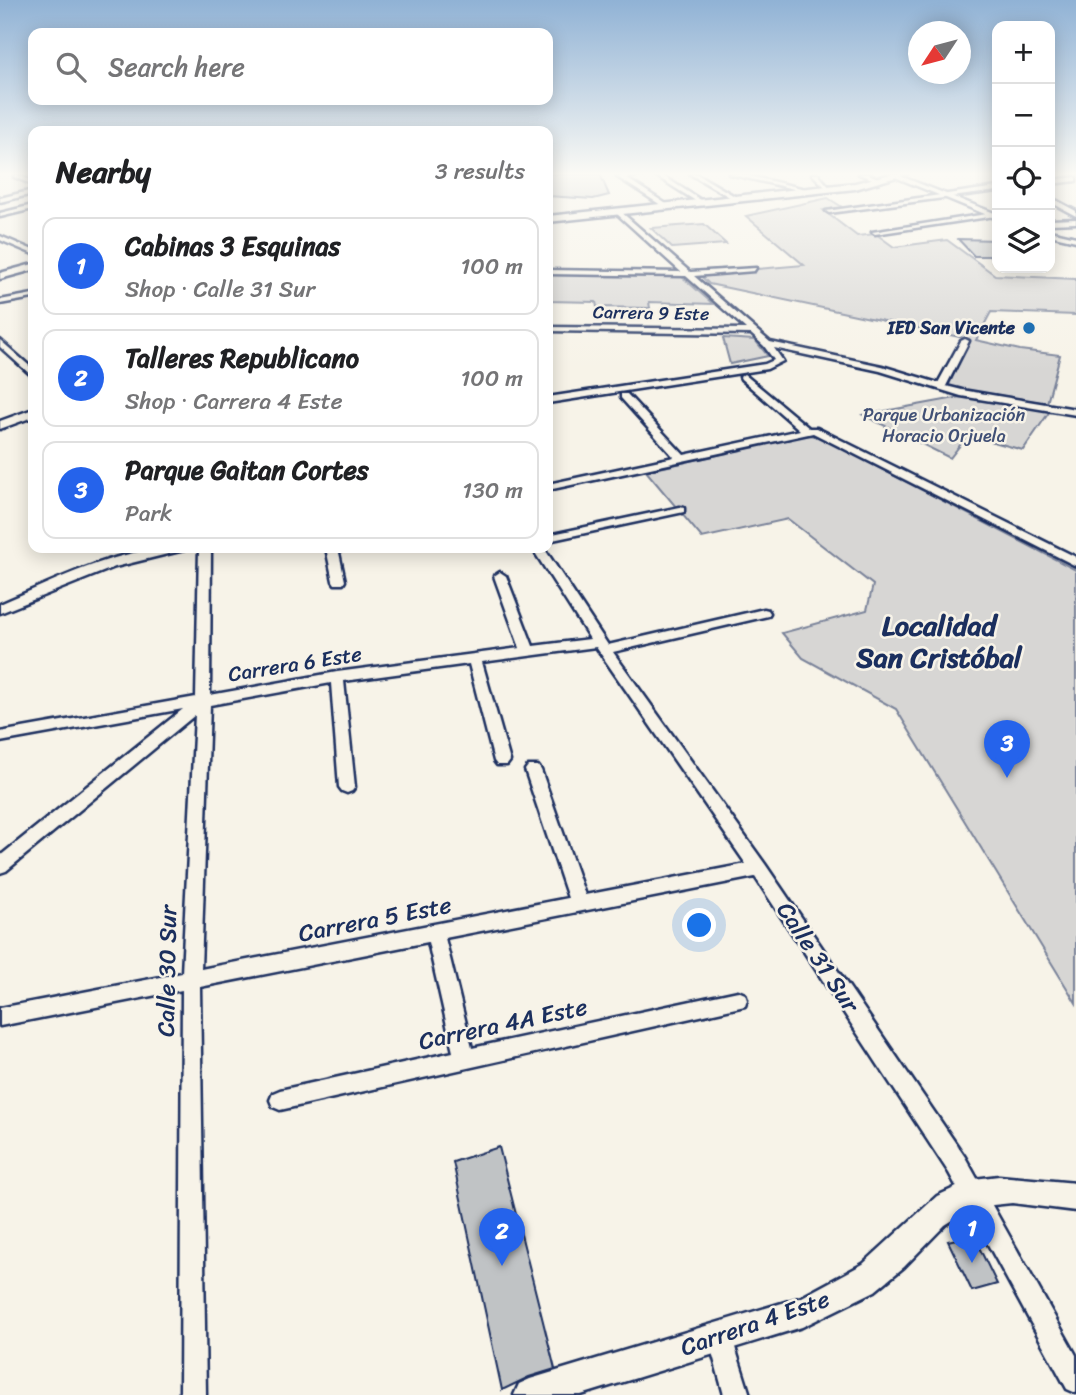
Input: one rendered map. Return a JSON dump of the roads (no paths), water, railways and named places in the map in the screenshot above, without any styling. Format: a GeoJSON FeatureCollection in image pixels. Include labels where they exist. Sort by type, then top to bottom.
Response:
{"type":"FeatureCollection","features":[{"type":"Feature","properties":{"kind":"street"},"geometry":{"type":"LineString","coordinates":[[553,399],[770,365],[779,361],[779,357],[767,344],[649,239]]}},
{"type":"Feature","properties":{"kind":"street"},"geometry":{"type":"LineString","coordinates":[[2,240],[28,250]]}},
{"type":"Feature","properties":{"kind":"street"},"geometry":{"type":"LineString","coordinates":[[0,276],[28,268]]}},
{"type":"Feature","properties":{"kind":"street"},"geometry":{"type":"LineString","coordinates":[[553,272],[688,274],[754,269]]}},
{"type":"Feature","properties":{"kind":"street"},"geometry":{"type":"LineString","coordinates":[[0,302],[28,297]]}},
{"type":"Feature","properties":{"kind":"street","name":"Carrera 9 Este"},"geometry":{"type":"LineString","coordinates":[[553,329],[753,332]]}},
{"type":"Feature","properties":{"kind":"street"},"geometry":{"type":"LineString","coordinates":[[940,388],[965,341]]}},
{"type":"Feature","properties":{"kind":"street"},"geometry":{"type":"LineString","coordinates":[[0,342],[28,369]]}},
{"type":"Feature","properties":{"kind":"street"},"geometry":{"type":"LineString","coordinates":[[767,344],[882,369],[940,388],[1076,412]]}},
{"type":"Feature","properties":{"kind":"street"},"geometry":{"type":"LineString","coordinates":[[744,377],[806,430]]}},
{"type":"Feature","properties":{"kind":"street"},"geometry":{"type":"LineString","coordinates":[[624,396],[680,457]]}},
{"type":"Feature","properties":{"kind":"street"},"geometry":{"type":"LineString","coordinates":[[0,425],[28,416]]}},
{"type":"Feature","properties":{"kind":"street"},"geometry":{"type":"LineString","coordinates":[[553,486],[806,430],[825,433],[1076,562]]}},
{"type":"Feature","properties":{"kind":"street"},"geometry":{"type":"LineString","coordinates":[[553,537],[680,510]]}},
{"type":"Feature","properties":{"kind":"street"},"geometry":{"type":"LineString","coordinates":[[0,609],[100,568],[151,553]]}},
{"type":"Feature","properties":{"kind":"street","name":"Calle 30 Sur"},"geometry":{"type":"LineString","coordinates":[[193,1395],[191,979],[203,701],[205,553]]}},
{"type":"Feature","properties":{"kind":"street"},"geometry":{"type":"LineString","coordinates":[[333,553],[339,581]]}},
{"type":"Feature","properties":{"kind":"street","name":"Calle 31 Sur"},"geometry":{"type":"LineString","coordinates":[[541,553],[601,646],[759,869],[974,1193],[1076,1380]]}},
{"type":"Feature","properties":{"kind":"street"},"geometry":{"type":"LineString","coordinates":[[500,576],[528,652]]}},
{"type":"Feature","properties":{"kind":"street","name":"Carrera 6 Este"},"geometry":{"type":"LineString","coordinates":[[0,737],[337,677],[528,652],[601,646],[764,613]]}},
{"type":"Feature","properties":{"kind":"street"},"geometry":{"type":"LineString","coordinates":[[475,660],[502,761]]}},
{"type":"Feature","properties":{"kind":"street"},"geometry":{"type":"LineString","coordinates":[[337,677],[347,787]]}},
{"type":"Feature","properties":{"kind":"street"},"geometry":{"type":"LineString","coordinates":[[0,866],[203,701]]}},
{"type":"Feature","properties":{"kind":"street"},"geometry":{"type":"LineString","coordinates":[[533,770],[579,904]]}},
{"type":"Feature","properties":{"kind":"street","name":"Carrera 5 Este"},"geometry":{"type":"LineString","coordinates":[[0,1017],[759,869]]}},
{"type":"Feature","properties":{"kind":"street"},"geometry":{"type":"LineString","coordinates":[[436,932],[465,1060]]}},
{"type":"Feature","properties":{"kind":"street","name":"Carrera 4A Este"},"geometry":{"type":"LineString","coordinates":[[280,1100],[738,1000]]}},
{"type":"Feature","properties":{"kind":"street","name":"Carrera 4 Este"},"geometry":{"type":"LineString","coordinates":[[530,1395],[584,1387],[720,1337],[802,1311],[841,1294],[884,1267],[937,1213],[956,1200],[974,1193],[1009,1190],[1076,1197]]}},
{"type":"Feature","properties":{"kind":"street"},"geometry":{"type":"LineString","coordinates":[[720,1337],[737,1395]]}},
{"type":"Feature","properties":{"kind":"place","name":"IED San Vicente"},"geometry":{"type":"Point","coordinates":[1029,328]}},
{"type":"Feature","properties":{"kind":"place","name":"Parque Gaitan Cortes"},"geometry":{"type":"Point","coordinates":[1007,778]}},
{"type":"Feature","properties":{"kind":"place","name":"Cabinas 3 Esquinas"},"geometry":{"type":"Point","coordinates":[972,1263]}},
{"type":"Feature","properties":{"kind":"place","name":"Talleres Republicano"},"geometry":{"type":"Point","coordinates":[502,1266]}},
{"type":"Feature","properties":{"kind":"district","name":"Localidad San Cristóbal"},"geometry":{"type":"Point","coordinates":[939,641]}},
{"type":"Feature","properties":{"kind":"park label","name":"Parque Urbanización Horacio Orjuela"},"geometry":{"type":"Point","coordinates":[944,425]}}]}
